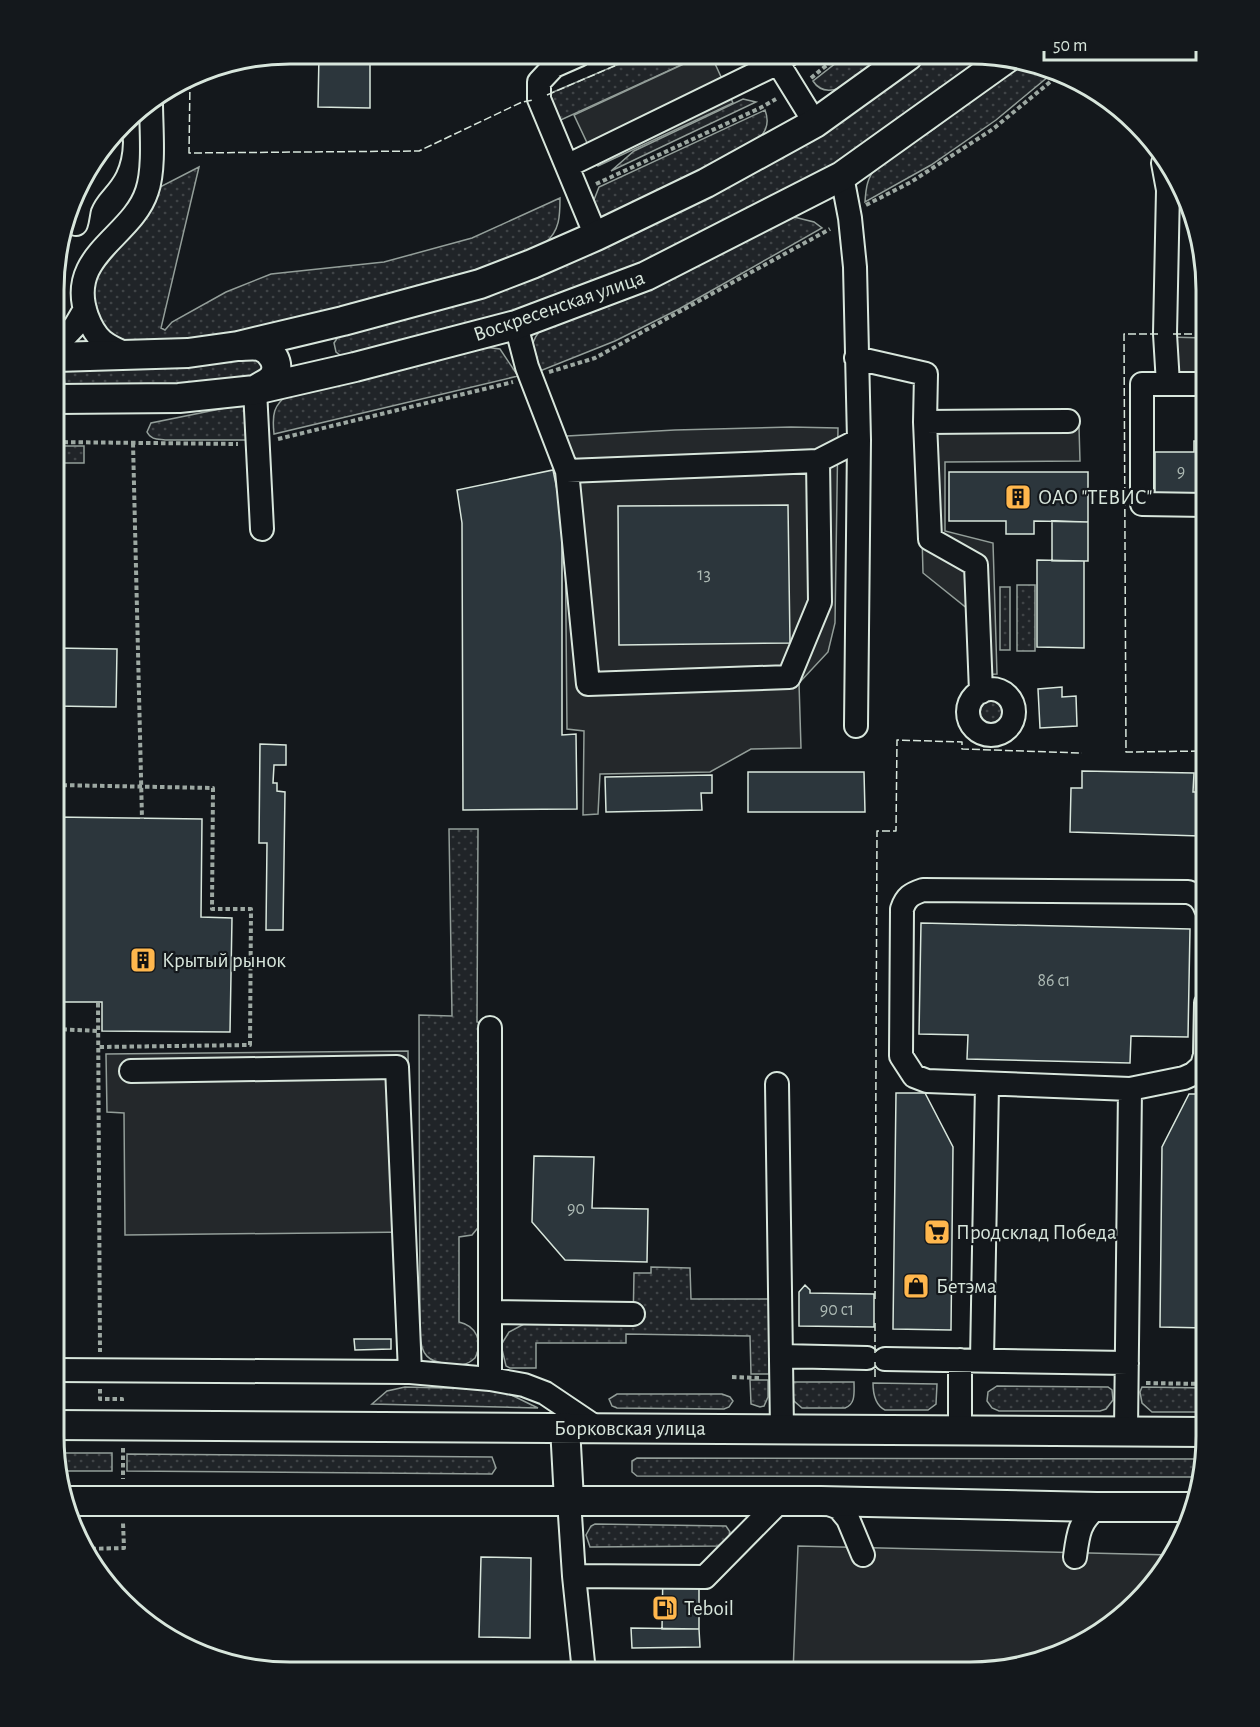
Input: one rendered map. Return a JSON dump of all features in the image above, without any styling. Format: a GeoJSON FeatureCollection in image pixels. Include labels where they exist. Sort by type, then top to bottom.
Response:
{"type":"FeatureCollection","features":[{"type":"Feature","properties":{"kind":"main road"},"geometry":{"type":"LineString","coordinates":[[64,357],[188,353],[238,345],[343,321],[480,284],[596,236],[706,183],[815,123],[897,64]]}},
{"type":"Feature","properties":{"kind":"main road","name":"Воскресенская улица"},"geometry":{"type":"LineString","coordinates":[[64,399],[178,398],[255,390],[516,326],[645,276],[842,176],[996,66]]}},
{"type":"Feature","properties":{"kind":"main road"},"geometry":{"type":"LineString","coordinates":[[343,321],[328,333],[322,353],[327,360],[336,365],[355,367]]}},
{"type":"Feature","properties":{"kind":"main road"},"geometry":{"type":"LineString","coordinates":[[238,345],[259,346],[270,352],[274,359],[276,369],[274,377],[255,390]]}},
{"type":"Feature","properties":{"kind":"main road","name":"Борковская улица"},"geometry":{"type":"LineString","coordinates":[[64,1423],[123,1412],[597,1428],[1196,1432]]}},
{"type":"Feature","properties":{"kind":"main road"},"geometry":{"type":"LineString","coordinates":[[565,1427],[569,1500]]}},
{"type":"Feature","properties":{"kind":"main road"},"geometry":{"type":"LineString","coordinates":[[74,1501],[821,1501],[1097,1507],[1184,1506]]}},
{"type":"Feature","properties":{"kind":"street"},"geometry":{"type":"LineString","coordinates":[[559,64],[539,82],[539,99],[596,236]]}},
{"type":"Feature","properties":{"kind":"street"},"geometry":{"type":"LineString","coordinates":[[567,166],[773,64]]}},
{"type":"Feature","properties":{"kind":"street"},"geometry":{"type":"LineString","coordinates":[[785,64],[794,88],[815,123]]}},
{"type":"Feature","properties":{"kind":"street"},"geometry":{"type":"LineString","coordinates":[[132,356],[110,347],[99,339],[85,309],[83,288],[90,264],[136,213],[148,189],[151,113]]}},
{"type":"Feature","properties":{"kind":"street"},"geometry":{"type":"LineString","coordinates":[[86,194],[104,173],[110,154]]}},
{"type":"Feature","properties":{"kind":"street"},"geometry":{"type":"LineString","coordinates":[[842,176],[850,215],[855,267],[858,440],[856,726]]}},
{"type":"Feature","properties":{"kind":"street"},"geometry":{"type":"LineString","coordinates":[[1166,180],[1168,190],[1165,334],[1168,384]]}},
{"type":"Feature","properties":{"kind":"street"},"geometry":{"type":"LineString","coordinates":[[75,224],[100,251]]}},
{"type":"Feature","properties":{"kind":"street"},"geometry":{"type":"LineString","coordinates":[[64,338],[75,326],[85,309]]}},
{"type":"Feature","properties":{"kind":"street"},"geometry":{"type":"LineString","coordinates":[[516,326],[531,377],[567,471],[588,684],[789,677],[820,602],[818,461]]}},
{"type":"Feature","properties":{"kind":"street"},"geometry":{"type":"LineString","coordinates":[[856,358],[926,374],[925,422],[930,539],[976,565],[981,692]]}},
{"type":"Feature","properties":{"kind":"street"},"geometry":{"type":"LineString","coordinates":[[1196,384],[1142,384],[1142,504],[1196,505]]}},
{"type":"Feature","properties":{"kind":"street"},"geometry":{"type":"LineString","coordinates":[[255,390],[262,529]]}},
{"type":"Feature","properties":{"kind":"street"},"geometry":{"type":"LineString","coordinates":[[925,422],[1068,422]]}},
{"type":"Feature","properties":{"kind":"street"},"geometry":{"type":"LineString","coordinates":[[567,471],[818,461],[858,440]]}},
{"type":"Feature","properties":{"kind":"street"},"geometry":{"type":"LineString","coordinates":[[1196,894],[1188,892],[923,890],[914,893],[905,899],[902,909],[901,1056],[914,1076],[927,1081],[1130,1089],[1184,1078],[1196,1071]]}},
{"type":"Feature","properties":{"kind":"street"},"geometry":{"type":"LineString","coordinates":[[490,1028],[490,1379]]}},
{"type":"Feature","properties":{"kind":"street"},"geometry":{"type":"LineString","coordinates":[[131,1071],[397,1067],[410,1372]]}},
{"type":"Feature","properties":{"kind":"street"},"geometry":{"type":"LineString","coordinates":[[777,1084],[782,1429]]}},
{"type":"Feature","properties":{"kind":"street"},"geometry":{"type":"LineString","coordinates":[[982,1360],[987,1084]]}},
{"type":"Feature","properties":{"kind":"street"},"geometry":{"type":"LineString","coordinates":[[1126,1430],[1130,1089]]}},
{"type":"Feature","properties":{"kind":"street"},"geometry":{"type":"LineString","coordinates":[[490,1312],[633,1314]]}},
{"type":"Feature","properties":{"kind":"street"},"geometry":{"type":"LineString","coordinates":[[781,1356],[1127,1363]]}},
{"type":"Feature","properties":{"kind":"street"},"geometry":{"type":"LineString","coordinates":[[960,1360],[960,1430]]}},
{"type":"Feature","properties":{"kind":"street"},"geometry":{"type":"LineString","coordinates":[[64,1370],[410,1372],[490,1379],[524,1384],[545,1393],[597,1428]]}},
{"type":"Feature","properties":{"kind":"street"},"geometry":{"type":"LineString","coordinates":[[569,1500],[583,1662]]}},
{"type":"Feature","properties":{"kind":"street"},"geometry":{"type":"LineString","coordinates":[[574,1576],[705,1576],[780,1501]]}},
{"type":"Feature","properties":{"kind":"street"},"geometry":{"type":"LineString","coordinates":[[821,1501],[839,1508],[848,1519],[863,1555],[864,1533],[869,1518],[876,1509],[891,1502]]}},
{"type":"Feature","properties":{"kind":"street"},"geometry":{"type":"LineString","coordinates":[[1052,1506],[1063,1520],[1075,1557],[1077,1536],[1085,1518],[1097,1507]]}},
{"type":"Feature","properties":{"kind":"path"},"geometry":{"type":"LineString","coordinates":[[578,192],[760,108],[811,78],[828,64]]}},
{"type":"Feature","properties":{"kind":"path"},"geometry":{"type":"LineString","coordinates":[[64,442],[257,444],[531,377],[596,358],[911,182],[993,129],[1052,81]]}},
{"type":"Feature","properties":{"kind":"path"},"geometry":{"type":"LineString","coordinates":[[133,443],[142,819]]}},
{"type":"Feature","properties":{"kind":"path"},"geometry":{"type":"LineString","coordinates":[[64,785],[213,788],[212,909],[251,909],[249,1045],[99,1047]]}},
{"type":"Feature","properties":{"kind":"path"},"geometry":{"type":"LineString","coordinates":[[98,1003],[100,1356]]}},
{"type":"Feature","properties":{"kind":"path"},"geometry":{"type":"LineString","coordinates":[[64,1029],[99,1031]]}},
{"type":"Feature","properties":{"kind":"path"},"geometry":{"type":"LineString","coordinates":[[95,1549],[124,1548],[123,1412]]}},
{"type":"Feature","properties":{"kind":"shaded area"},"geometry":{"type":"Polygon","coordinates":[[[619,64],[683,64],[552,124],[544,96],[619,64]]]}},
{"type":"Feature","properties":{"kind":"shaded area"},"geometry":{"type":"Polygon","coordinates":[[[684,64],[715,64],[733,103],[598,166],[574,115],[684,64]]]}},
{"type":"Feature","properties":{"kind":"shaded area"},"geometry":{"type":"Polygon","coordinates":[[[835,64],[876,64],[839,88],[829,90],[820,88],[813,81],[835,64]]]}},
{"type":"Feature","properties":{"kind":"shaded area"},"geometry":{"type":"Polygon","coordinates":[[[917,64],[977,65],[831,168],[626,271],[540,305],[344,358],[336,352],[334,343],[340,334],[458,301],[892,83],[917,64]]]}},
{"type":"Feature","properties":{"kind":"shaded area"},"geometry":{"type":"Polygon","coordinates":[[[1011,68],[1046,78],[996,120],[931,165],[865,202],[868,183],[877,166],[934,129],[1011,68]]]}},
{"type":"Feature","properties":{"kind":"shaded area"},"geometry":{"type":"Polygon","coordinates":[[[743,99],[756,102],[611,171],[634,151],[743,99]]]}},
{"type":"Feature","properties":{"kind":"shaded area"},"geometry":{"type":"Polygon","coordinates":[[[765,110],[767,125],[753,145],[599,219],[592,205],[599,187],[765,110]]]}},
{"type":"Feature","properties":{"kind":"shaded area"},"geometry":{"type":"Polygon","coordinates":[[[199,167],[161,328],[165,330],[172,322],[226,292],[271,274],[384,262],[472,238],[560,198],[559,217],[554,233],[545,243],[442,282],[307,318],[185,341],[112,341],[92,313],[93,279],[156,189],[199,167]]]}},
{"type":"Feature","properties":{"kind":"shaded area"},"geometry":{"type":"Polygon","coordinates":[[[794,217],[814,222],[822,228],[679,309],[615,341],[535,373],[532,347],[539,332],[673,274],[794,217]]]}},
{"type":"Feature","properties":{"kind":"shaded area"},"geometry":{"type":"Polygon","coordinates":[[[1168,337],[1196,338],[1196,394],[1184,394],[1168,337]]]}},
{"type":"Feature","properties":{"kind":"shaded area"},"geometry":{"type":"Polygon","coordinates":[[[484,347],[500,349],[518,376],[274,434],[275,411],[280,402],[289,394],[484,347]]]}},
{"type":"Feature","properties":{"kind":"shaded area"},"geometry":{"type":"Polygon","coordinates":[[[260,358],[264,374],[211,384],[65,385],[64,366],[260,358]]]}},
{"type":"Feature","properties":{"kind":"shaded area"},"geometry":{"type":"Polygon","coordinates":[[[247,406],[249,440],[165,440],[153,438],[147,432],[151,423],[230,407],[247,406]]]}},
{"type":"Feature","properties":{"kind":"shaded area"},"geometry":{"type":"Polygon","coordinates":[[[919,424],[1079,427],[1080,461],[945,462],[945,531],[993,543],[997,674],[973,675],[969,610],[923,573],[919,424]]]}},
{"type":"Feature","properties":{"kind":"shaded area"},"geometry":{"type":"Polygon","coordinates":[[[791,427],[838,428],[835,623],[828,652],[799,683],[801,748],[751,749],[710,772],[600,774],[598,814],[583,815],[584,731],[567,729],[565,515],[567,436],[791,427]]]}},
{"type":"Feature","properties":{"kind":"shaded area"},"geometry":{"type":"Polygon","coordinates":[[[64,446],[84,446],[84,463],[64,463],[64,446]]]}},
{"type":"Feature","properties":{"kind":"shaded area"},"geometry":{"type":"Polygon","coordinates":[[[1017,585],[1035,585],[1035,651],[1017,651],[1017,585]]]}},
{"type":"Feature","properties":{"kind":"shaded area"},"geometry":{"type":"Polygon","coordinates":[[[1000,587],[1010,587],[1010,650],[1000,650],[1000,587]]]}},
{"type":"Feature","properties":{"kind":"shaded area"},"geometry":{"type":"Polygon","coordinates":[[[991,699],[1001,703],[1005,713],[1001,723],[991,727],[981,723],[977,713],[981,703],[991,699]]]}},
{"type":"Feature","properties":{"kind":"shaded area"},"geometry":{"type":"Polygon","coordinates":[[[449,829],[478,829],[477,1022],[482,1023],[481,1224],[472,1235],[459,1237],[459,1322],[474,1331],[478,1346],[475,1358],[469,1363],[459,1365],[441,1363],[427,1356],[422,1347],[420,1334],[419,1015],[452,1016],[449,829]]]}},
{"type":"Feature","properties":{"kind":"shaded area"},"geometry":{"type":"Polygon","coordinates":[[[408,1051],[410,1232],[125,1235],[124,1113],[107,1112],[106,1054],[408,1051]]]}},
{"type":"Feature","properties":{"kind":"shaded area"},"geometry":{"type":"Polygon","coordinates":[[[651,1267],[690,1268],[691,1299],[769,1299],[769,1374],[751,1374],[750,1336],[626,1334],[626,1343],[536,1343],[536,1368],[506,1366],[501,1345],[509,1332],[524,1324],[633,1326],[634,1273],[651,1273],[651,1267]]]}},
{"type":"Feature","properties":{"kind":"shaded area"},"geometry":{"type":"Polygon","coordinates":[[[750,1380],[768,1380],[768,1397],[764,1406],[751,1404],[750,1380]]]}},
{"type":"Feature","properties":{"kind":"shaded area"},"geometry":{"type":"Polygon","coordinates":[[[790,1382],[854,1382],[854,1397],[851,1404],[845,1408],[802,1408],[794,1401],[790,1382]]]}},
{"type":"Feature","properties":{"kind":"shaded area"},"geometry":{"type":"Polygon","coordinates":[[[873,1383],[937,1384],[936,1404],[928,1410],[885,1410],[877,1402],[873,1383]]]}},
{"type":"Feature","properties":{"kind":"shaded area"},"geometry":{"type":"Polygon","coordinates":[[[997,1386],[1108,1387],[1112,1390],[1113,1400],[1106,1409],[1100,1411],[999,1411],[992,1408],[987,1401],[988,1392],[997,1386]]]}},
{"type":"Feature","properties":{"kind":"shaded area"},"geometry":{"type":"Polygon","coordinates":[[[405,1387],[503,1391],[538,1408],[372,1404],[387,1391],[405,1387]]]}},
{"type":"Feature","properties":{"kind":"shaded area"},"geometry":{"type":"Polygon","coordinates":[[[1142,1387],[1196,1388],[1196,1412],[1152,1412],[1142,1403],[1140,1392],[1142,1387]]]}},
{"type":"Feature","properties":{"kind":"shaded area"},"geometry":{"type":"Polygon","coordinates":[[[617,1394],[722,1394],[733,1401],[729,1407],[724,1409],[617,1408],[612,1406],[609,1399],[617,1394]]]}},
{"type":"Feature","properties":{"kind":"shaded area"},"geometry":{"type":"Polygon","coordinates":[[[65,1453],[112,1453],[112,1471],[67,1471],[65,1453]]]}},
{"type":"Feature","properties":{"kind":"shaded area"},"geometry":{"type":"Polygon","coordinates":[[[127,1454],[492,1457],[496,1468],[492,1474],[127,1471],[127,1454]]]}},
{"type":"Feature","properties":{"kind":"shaded area"},"geometry":{"type":"Polygon","coordinates":[[[637,1458],[1194,1459],[1192,1477],[637,1476],[632,1472],[632,1461],[637,1458]]]}},
{"type":"Feature","properties":{"kind":"shaded area"},"geometry":{"type":"Polygon","coordinates":[[[595,1524],[726,1526],[730,1532],[729,1537],[718,1546],[590,1547],[586,1535],[591,1526],[595,1524]]]}},
{"type":"Feature","properties":{"kind":"shaded area"},"geometry":{"type":"Polygon","coordinates":[[[798,1546],[1161,1555],[1149,1574],[1107,1616],[1069,1639],[1028,1655],[984,1662],[793,1662],[798,1546]]]}},
{"type":"Feature","properties":{"kind":"building"},"geometry":{"type":"Polygon","coordinates":[[[319,64],[370,64],[370,108],[318,107],[319,64]]]}},
{"type":"Feature","properties":{"kind":"building"},"geometry":{"type":"Polygon","coordinates":[[[1194,441],[1196,441],[1196,493],[1155,493],[1155,452],[1194,452],[1194,441]]]}},
{"type":"Feature","properties":{"kind":"building"},"geometry":{"type":"Polygon","coordinates":[[[553,470],[562,514],[562,735],[576,734],[577,809],[463,810],[462,523],[457,490],[553,470]]]}},
{"type":"Feature","properties":{"kind":"building","name":"ОАО \"ТЕВИС\""},"geometry":{"type":"Polygon","coordinates":[[[949,472],[1088,472],[1088,522],[1034,521],[1034,534],[1006,534],[1006,521],[949,521],[949,472]]]}},
{"type":"Feature","properties":{"kind":"building"},"geometry":{"type":"Polygon","coordinates":[[[788,505],[790,643],[619,645],[618,506],[788,505]]]}},
{"type":"Feature","properties":{"kind":"building"},"geometry":{"type":"Polygon","coordinates":[[[1052,521],[1088,522],[1088,561],[1052,561],[1052,521]]]}},
{"type":"Feature","properties":{"kind":"building"},"geometry":{"type":"Polygon","coordinates":[[[1037,560],[1084,561],[1084,648],[1037,647],[1037,560]]]}},
{"type":"Feature","properties":{"kind":"building"},"geometry":{"type":"Polygon","coordinates":[[[64,648],[117,649],[116,707],[64,706],[64,648]]]}},
{"type":"Feature","properties":{"kind":"building"},"geometry":{"type":"Polygon","coordinates":[[[1062,687],[1062,697],[1076,696],[1077,726],[1040,728],[1038,689],[1062,687]]]}},
{"type":"Feature","properties":{"kind":"building"},"geometry":{"type":"Polygon","coordinates":[[[260,744],[286,745],[286,765],[274,765],[273,783],[277,783],[277,791],[285,792],[283,930],[266,930],[267,843],[259,843],[260,744]]]}},
{"type":"Feature","properties":{"kind":"building"},"geometry":{"type":"Polygon","coordinates":[[[1082,771],[1194,773],[1196,836],[1070,832],[1071,788],[1082,788],[1082,771]]]}},
{"type":"Feature","properties":{"kind":"building"},"geometry":{"type":"Polygon","coordinates":[[[748,772],[864,772],[865,812],[748,812],[748,772]]]}},
{"type":"Feature","properties":{"kind":"building"},"geometry":{"type":"Polygon","coordinates":[[[712,775],[712,793],[701,793],[702,810],[606,812],[605,777],[712,775]]]}},
{"type":"Feature","properties":{"kind":"building","name":"Крытый рынок"},"geometry":{"type":"Polygon","coordinates":[[[64,817],[202,819],[201,917],[232,918],[230,1032],[102,1031],[102,1002],[64,1002],[64,817]]]}},
{"type":"Feature","properties":{"kind":"building"},"geometry":{"type":"Polygon","coordinates":[[[921,923],[1190,929],[1188,1037],[1131,1036],[1130,1063],[967,1059],[968,1035],[919,1034],[921,923]]]}},
{"type":"Feature","properties":{"kind":"building"},"geometry":{"type":"Polygon","coordinates":[[[896,1093],[925,1093],[953,1147],[951,1330],[893,1329],[896,1093]]]}},
{"type":"Feature","properties":{"kind":"building"},"geometry":{"type":"Polygon","coordinates":[[[1189,1094],[1196,1094],[1196,1328],[1160,1327],[1162,1147],[1189,1094]]]}},
{"type":"Feature","properties":{"kind":"building"},"geometry":{"type":"Polygon","coordinates":[[[534,1156],[594,1157],[592,1208],[648,1209],[647,1262],[565,1260],[532,1222],[534,1156]]]}},
{"type":"Feature","properties":{"kind":"building"},"geometry":{"type":"Polygon","coordinates":[[[805,1285],[810,1293],[874,1294],[874,1327],[799,1326],[799,1292],[805,1285]]]}},
{"type":"Feature","properties":{"kind":"building"},"geometry":{"type":"Polygon","coordinates":[[[354,1339],[391,1339],[391,1349],[355,1350],[354,1339]]]}},
{"type":"Feature","properties":{"kind":"building"},"geometry":{"type":"Polygon","coordinates":[[[481,1557],[531,1558],[530,1638],[479,1637],[481,1557]]]}},
{"type":"Feature","properties":{"kind":"building"},"geometry":{"type":"Polygon","coordinates":[[[663,1567],[699,1567],[699,1629],[662,1629],[663,1567]]]}},
{"type":"Feature","properties":{"kind":"building"},"geometry":{"type":"Polygon","coordinates":[[[631,1628],[699,1629],[700,1647],[632,1648],[631,1628]]]}},
{"type":"Feature","properties":{"kind":"fence"},"geometry":{"type":"LineString","coordinates":[[547,95],[619,64]]}},
{"type":"Feature","properties":{"kind":"fence"},"geometry":{"type":"LineString","coordinates":[[190,89],[189,153],[419,151],[522,102],[533,100]]}},
{"type":"Feature","properties":{"kind":"fence"},"geometry":{"type":"LineString","coordinates":[[1158,334],[1124,334],[1126,752],[1196,751]]}},
{"type":"Feature","properties":{"kind":"fence"},"geometry":{"type":"LineString","coordinates":[[1173,334],[1196,334]]}},
{"type":"Feature","properties":{"kind":"fence"},"geometry":{"type":"LineString","coordinates":[[875,1299],[877,831],[896,831],[897,740],[962,742],[962,749],[1082,753]]}},
{"type":"Feature","properties":{"kind":"fence"},"geometry":{"type":"LineString","coordinates":[[875,1323],[875,1353]]}},
{"type":"Feature","properties":{"kind":"fence"},"geometry":{"type":"LineString","coordinates":[[875,1362],[875,1377]]}},
{"type":"Feature","properties":{"kind":"place","name":"ОАО \"ТЕВИС\""},"geometry":{"type":"Point","coordinates":[1018,497]}},
{"type":"Feature","properties":{"kind":"place","name":"Крытый рынок"},"geometry":{"type":"Point","coordinates":[143,960]}},
{"type":"Feature","properties":{"kind":"place","name":"Продсклад Победа"},"geometry":{"type":"Point","coordinates":[937,1232]}},
{"type":"Feature","properties":{"kind":"place","name":"Бетэма"},"geometry":{"type":"Point","coordinates":[916,1286]}},
{"type":"Feature","properties":{"kind":"place","name":"Teboil"},"geometry":{"type":"Point","coordinates":[665,1608]}}]}
